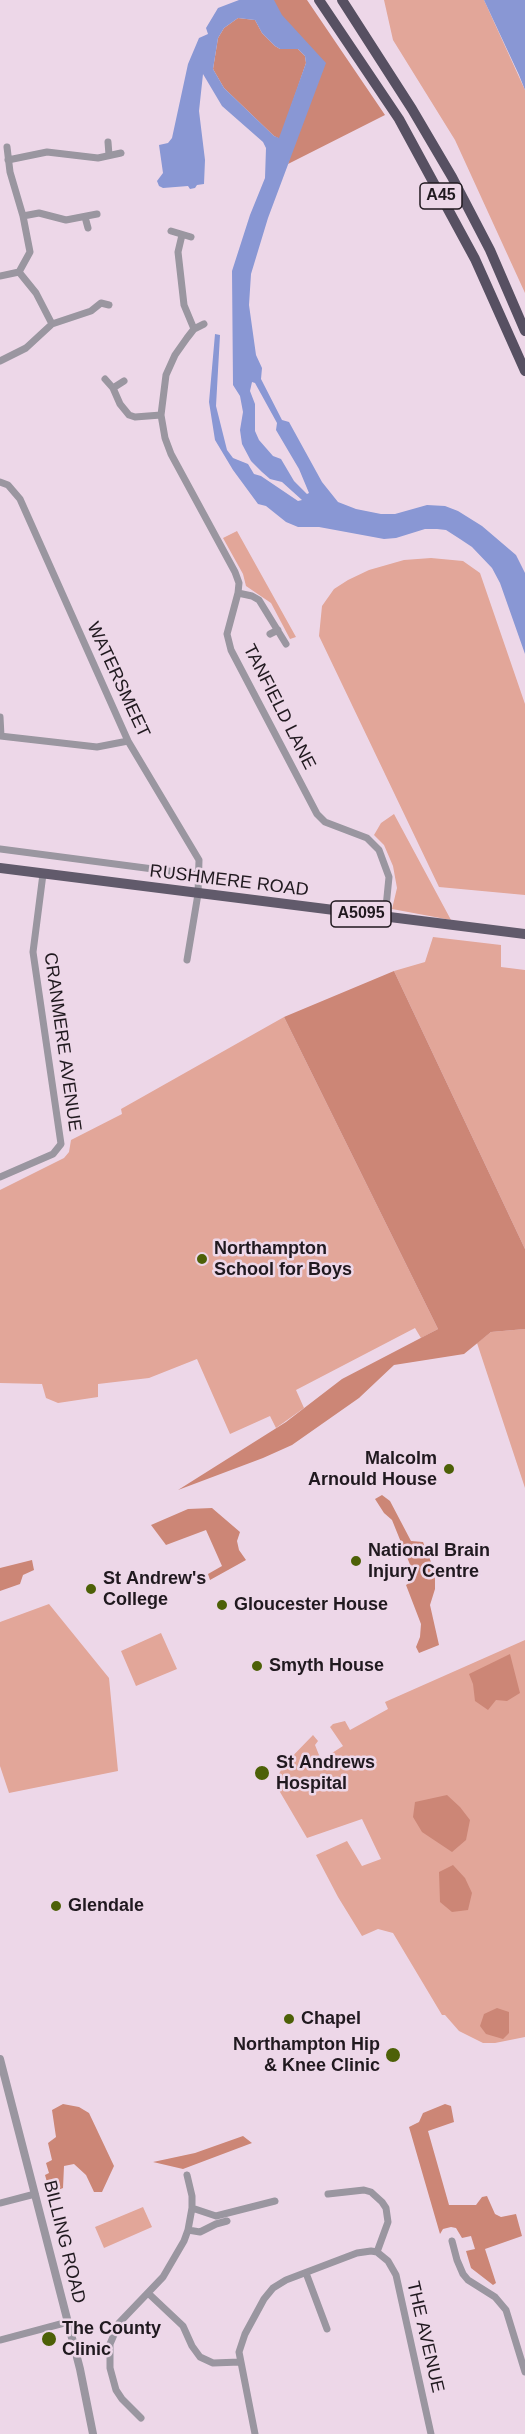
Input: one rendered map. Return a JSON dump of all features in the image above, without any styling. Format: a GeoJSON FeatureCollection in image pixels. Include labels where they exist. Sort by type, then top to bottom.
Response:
{"type":"FeatureCollection","features":[{"type":"Feature","properties":{"kind":"highway","name":"A45"},"geometry":{"type":"LineString","coordinates":[[319,0],[399,119],[475,259],[525,371]]}},
{"type":"Feature","properties":{"kind":"highway","name":"A45"},"geometry":{"type":"LineString","coordinates":[[342,0],[412,109],[452,177],[489,250],[525,330]]}},
{"type":"Feature","properties":{"kind":"main road","name":"RUSHMERE ROAD"},"geometry":{"type":"LineString","coordinates":[[0,868],[525,934]]}},
{"type":"Feature","properties":{"kind":"street"},"geometry":{"type":"LineString","coordinates":[[108,141],[109,155]]}},
{"type":"Feature","properties":{"kind":"street"},"geometry":{"type":"LineString","coordinates":[[0,276],[19,272],[30,252],[24,216],[14,188],[7,147]]}},
{"type":"Feature","properties":{"kind":"street"},"geometry":{"type":"LineString","coordinates":[[8,160],[47,152],[98,158],[121,153]]}},
{"type":"Feature","properties":{"kind":"street"},"geometry":{"type":"LineString","coordinates":[[24,216],[39,213],[66,220],[97,214]]}},
{"type":"Feature","properties":{"kind":"street"},"geometry":{"type":"LineString","coordinates":[[85,217],[88,228]]}},
{"type":"Feature","properties":{"kind":"street"},"geometry":{"type":"LineString","coordinates":[[171,231],[191,237]]}},
{"type":"Feature","properties":{"kind":"street"},"geometry":{"type":"LineString","coordinates":[[182,235],[178,252],[184,305],[194,329]]}},
{"type":"Feature","properties":{"kind":"street"},"geometry":{"type":"LineString","coordinates":[[19,272],[36,293],[52,324]]}},
{"type":"Feature","properties":{"kind":"street"},"geometry":{"type":"LineString","coordinates":[[0,361],[26,348],[52,324],[91,311],[101,303],[109,305]]}},
{"type":"Feature","properties":{"kind":"street","name":"TANFIELD LANE"},"geometry":{"type":"LineString","coordinates":[[204,324],[194,329],[175,355],[166,375],[161,415],[165,438],[171,454],[239,583],[227,634],[231,650],[317,814],[325,822],[368,838],[379,850],[389,877],[385,917]]}},
{"type":"Feature","properties":{"kind":"street"},"geometry":{"type":"LineString","coordinates":[[105,379],[129,415],[135,417],[161,415]]}},
{"type":"Feature","properties":{"kind":"street"},"geometry":{"type":"LineString","coordinates":[[113,388],[124,381]]}},
{"type":"Feature","properties":{"kind":"street","name":"WATERSMEET"},"geometry":{"type":"LineString","coordinates":[[0,482],[16,491],[128,741],[200,865],[198,894],[187,960]]}},
{"type":"Feature","properties":{"kind":"street"},"geometry":{"type":"LineString","coordinates":[[238,593],[259,600],[286,644]]}},
{"type":"Feature","properties":{"kind":"street"},"geometry":{"type":"LineString","coordinates":[[270,634],[278,630]]}},
{"type":"Feature","properties":{"kind":"street"},"geometry":{"type":"LineString","coordinates":[[0,717],[1,736],[97,747],[128,741]]}},
{"type":"Feature","properties":{"kind":"street","name":"RUSHMERE ROAD"},"geometry":{"type":"LineString","coordinates":[[0,849],[199,875]]}},
{"type":"Feature","properties":{"kind":"street","name":"CRANMERE AVENUE"},"geometry":{"type":"LineString","coordinates":[[0,1177],[53,1154],[61,1144],[33,952],[43,874]]}},
{"type":"Feature","properties":{"kind":"street","name":"BILLING ROAD"},"geometry":{"type":"LineString","coordinates":[[0,2059],[88,2402],[93,2434]]}},
{"type":"Feature","properties":{"kind":"street"},"geometry":{"type":"LineString","coordinates":[[141,2418],[122,2400],[116,2390],[109,2355],[119,2323],[170,2266],[188,2230],[192,2196],[187,2175]]}},
{"type":"Feature","properties":{"kind":"street"},"geometry":{"type":"LineString","coordinates":[[255,2434],[240,2362],[241,2343],[268,2294],[279,2284],[357,2253],[377,2252],[388,2222],[386,2208],[382,2202],[364,2190],[328,2194]]}},
{"type":"Feature","properties":{"kind":"street"},"geometry":{"type":"LineString","coordinates":[[0,2203],[35,2194]]}},
{"type":"Feature","properties":{"kind":"street"},"geometry":{"type":"LineString","coordinates":[[192,2208],[216,2216],[275,2201]]}},
{"type":"Feature","properties":{"kind":"street"},"geometry":{"type":"LineString","coordinates":[[188,2230],[200,2232],[227,2221]]}},
{"type":"Feature","properties":{"kind":"street"},"geometry":{"type":"LineString","coordinates":[[452,2241],[456,2260],[463,2274],[468,2280],[495,2297],[506,2310],[525,2372]]}},
{"type":"Feature","properties":{"kind":"street","name":"THE AVENUE"},"geometry":{"type":"LineString","coordinates":[[377,2252],[388,2261],[396,2275],[431,2434]]}},
{"type":"Feature","properties":{"kind":"street"},"geometry":{"type":"LineString","coordinates":[[306,2273],[327,2329]]}},
{"type":"Feature","properties":{"kind":"street"},"geometry":{"type":"LineString","coordinates":[[148,2293],[183,2326],[200,2357],[213,2363],[240,2362]]}},
{"type":"Feature","properties":{"kind":"street"},"geometry":{"type":"LineString","coordinates":[[0,2340],[68,2322]]}},
{"type":"Feature","properties":{"kind":"shaded area"},"geometry":{"type":"Polygon","coordinates":[[[263,0],[307,0],[385,115],[288,164],[315,68],[263,0]]]}},
{"type":"Feature","properties":{"kind":"shaded area"},"geometry":{"type":"Polygon","coordinates":[[[384,0],[484,0],[525,90],[525,293],[455,140],[393,40],[384,0]]]}},
{"type":"Feature","properties":{"kind":"shaded area"},"geometry":{"type":"Polygon","coordinates":[[[238,18],[255,20],[262,33],[275,46],[280,49],[298,49],[305,56],[306,63],[280,139],[274,136],[224,88],[213,69],[218,38],[224,28],[238,18]]]}},
{"type":"Feature","properties":{"kind":"shaded area"},"geometry":{"type":"Polygon","coordinates":[[[237,531],[296,637],[290,639],[271,603],[246,586],[243,574],[223,538],[237,531]]]}},
{"type":"Feature","properties":{"kind":"shaded area"},"geometry":{"type":"Polygon","coordinates":[[[431,558],[463,561],[480,573],[525,704],[525,895],[439,887],[319,636],[322,606],[334,589],[369,570],[404,560],[431,558]]]}},
{"type":"Feature","properties":{"kind":"shaded area"},"geometry":{"type":"Polygon","coordinates":[[[394,814],[451,920],[392,909],[397,888],[393,866],[384,845],[374,835],[381,823],[394,814]]]}},
{"type":"Feature","properties":{"kind":"shaded area"},"geometry":{"type":"Polygon","coordinates":[[[433,937],[501,945],[501,967],[525,970],[525,1249],[394,971],[425,962],[433,937]]]}},
{"type":"Feature","properties":{"kind":"shaded area"},"geometry":{"type":"Polygon","coordinates":[[[394,971],[525,1249],[525,1329],[491,1332],[464,1354],[394,1365],[359,1398],[292,1445],[178,1490],[286,1422],[342,1379],[438,1329],[284,1017],[394,971]]]}},
{"type":"Feature","properties":{"kind":"shaded area","name":"Northampton School for Boys"},"geometry":{"type":"Polygon","coordinates":[[[284,1017],[438,1329],[421,1338],[415,1328],[296,1390],[304,1408],[276,1428],[270,1416],[230,1434],[197,1359],[149,1378],[98,1384],[98,1397],[58,1403],[46,1398],[42,1384],[0,1383],[0,1190],[64,1158],[69,1152],[71,1140],[122,1114],[121,1109],[284,1017]]]}},
{"type":"Feature","properties":{"kind":"shaded area"},"geometry":{"type":"Polygon","coordinates":[[[525,1329],[525,1488],[477,1343],[491,1332],[525,1329]]]}},
{"type":"Feature","properties":{"kind":"shaded area"},"geometry":{"type":"Polygon","coordinates":[[[382,1495],[390,1501],[411,1541],[423,1542],[435,1572],[435,1589],[430,1605],[439,1645],[419,1653],[416,1647],[421,1624],[406,1585],[414,1580],[411,1567],[392,1520],[384,1513],[375,1499],[382,1495]]]}},
{"type":"Feature","properties":{"kind":"shaded area"},"geometry":{"type":"Polygon","coordinates":[[[212,1508],[240,1532],[237,1541],[239,1550],[246,1560],[210,1580],[208,1574],[222,1566],[206,1530],[166,1545],[151,1525],[188,1509],[212,1508]]]}},
{"type":"Feature","properties":{"kind":"shaded area"},"geometry":{"type":"Polygon","coordinates":[[[32,1560],[34,1570],[23,1575],[20,1584],[0,1591],[0,1568],[32,1560]]]}},
{"type":"Feature","properties":{"kind":"shaded area"},"geometry":{"type":"Polygon","coordinates":[[[49,1604],[109,1678],[118,1771],[9,1793],[0,1766],[0,1622],[49,1604]]]}},
{"type":"Feature","properties":{"kind":"shaded area"},"geometry":{"type":"Polygon","coordinates":[[[161,1633],[177,1669],[136,1686],[121,1651],[161,1633]]]}},
{"type":"Feature","properties":{"kind":"shaded area"},"geometry":{"type":"Polygon","coordinates":[[[525,1640],[525,2037],[483,2043],[459,2031],[445,2015],[442,2015],[393,1933],[378,1929],[362,1936],[338,1897],[316,1855],[347,1841],[362,1866],[381,1859],[362,1819],[307,1838],[280,1792],[277,1778],[283,1766],[313,1735],[318,1741],[315,1745],[321,1760],[343,1746],[330,1727],[333,1724],[345,1721],[350,1730],[388,1709],[385,1702],[525,1640]]]}},
{"type":"Feature","properties":{"kind":"shaded area"},"geometry":{"type":"Polygon","coordinates":[[[510,1654],[520,1693],[507,1701],[496,1700],[488,1710],[475,1701],[469,1674],[510,1654]]]}},
{"type":"Feature","properties":{"kind":"shaded area"},"geometry":{"type":"Polygon","coordinates":[[[447,1795],[470,1820],[466,1840],[452,1852],[422,1832],[413,1817],[415,1802],[447,1795]]]}},
{"type":"Feature","properties":{"kind":"shaded area"},"geometry":{"type":"Polygon","coordinates":[[[453,1865],[465,1878],[472,1893],[468,1910],[452,1912],[440,1902],[439,1872],[453,1865]]]}},
{"type":"Feature","properties":{"kind":"shaded area"},"geometry":{"type":"Polygon","coordinates":[[[497,2008],[509,2012],[509,2033],[503,2039],[486,2034],[480,2026],[484,2014],[497,2008]]]}},
{"type":"Feature","properties":{"kind":"shaded area"},"geometry":{"type":"Polygon","coordinates":[[[63,2104],[79,2107],[89,2113],[114,2166],[102,2192],[94,2192],[86,2175],[74,2164],[64,2166],[63,2188],[50,2193],[45,2175],[49,2173],[46,2163],[52,2160],[48,2143],[56,2137],[52,2110],[63,2104]]]}},
{"type":"Feature","properties":{"kind":"shaded area"},"geometry":{"type":"Polygon","coordinates":[[[445,2104],[451,2106],[454,2122],[428,2131],[449,2205],[476,2205],[482,2197],[487,2196],[495,2214],[501,2217],[516,2214],[522,2236],[485,2249],[496,2283],[493,2285],[471,2268],[466,2251],[475,2249],[471,2236],[462,2238],[456,2228],[451,2227],[443,2229],[440,2234],[409,2127],[419,2122],[423,2113],[445,2104]]]}},
{"type":"Feature","properties":{"kind":"shaded area"},"geometry":{"type":"Polygon","coordinates":[[[243,2136],[252,2143],[183,2169],[153,2162],[195,2153],[243,2136]]]}},
{"type":"Feature","properties":{"kind":"shaded area"},"geometry":{"type":"Polygon","coordinates":[[[143,2207],[152,2227],[104,2248],[95,2227],[143,2207]]]}},
{"type":"Feature","properties":{"kind":"water"},"geometry":{"type":"Polygon","coordinates":[[[239,0],[274,0],[282,15],[326,63],[268,218],[251,274],[249,305],[256,355],[262,368],[261,379],[282,420],[289,422],[322,482],[338,502],[356,509],[381,514],[395,514],[427,505],[445,506],[482,526],[516,555],[525,573],[525,654],[500,583],[492,568],[472,547],[446,530],[425,529],[396,538],[384,539],[319,527],[298,527],[286,522],[266,506],[258,504],[215,440],[209,402],[215,334],[220,335],[216,406],[227,450],[233,458],[248,464],[254,474],[261,476],[298,501],[302,500],[282,482],[270,479],[262,472],[251,461],[242,444],[240,430],[243,412],[240,396],[233,385],[232,271],[265,178],[266,148],[263,142],[222,106],[203,74],[199,111],[205,160],[204,184],[190,189],[188,186],[163,188],[157,181],[163,173],[159,145],[168,143],[172,138],[188,64],[199,38],[208,34],[206,28],[218,8],[239,0]],[[238,18],[224,28],[218,38],[213,69],[224,88],[274,136],[279,138],[306,63],[305,56],[298,49],[280,49],[275,46],[262,33],[255,20],[238,18]],[[252,382],[250,391],[255,404],[255,431],[259,440],[273,456],[281,459],[294,481],[307,494],[309,493],[299,469],[276,430],[277,423],[255,383],[252,382]]]}},
{"type":"Feature","properties":{"kind":"water"},"geometry":{"type":"Polygon","coordinates":[[[484,0],[525,0],[525,90],[519,75],[484,0]]]}},
{"type":"Feature","properties":{"kind":"place","name":"Northampton School for Boys"},"geometry":{"type":"Point","coordinates":[202,1259]}},
{"type":"Feature","properties":{"kind":"place","name":"Malcolm Arnould House"},"geometry":{"type":"Point","coordinates":[449,1469]}},
{"type":"Feature","properties":{"kind":"place","name":"National Brain Injury Centre"},"geometry":{"type":"Point","coordinates":[356,1561]}},
{"type":"Feature","properties":{"kind":"place","name":"St Andrew's College"},"geometry":{"type":"Point","coordinates":[91,1589]}},
{"type":"Feature","properties":{"kind":"place","name":"Gloucester House"},"geometry":{"type":"Point","coordinates":[222,1605]}},
{"type":"Feature","properties":{"kind":"place","name":"Smyth House"},"geometry":{"type":"Point","coordinates":[257,1666]}},
{"type":"Feature","properties":{"kind":"place","name":"St Andrews Hospital"},"geometry":{"type":"Point","coordinates":[262,1773]}},
{"type":"Feature","properties":{"kind":"place","name":"Glendale"},"geometry":{"type":"Point","coordinates":[56,1906]}},
{"type":"Feature","properties":{"kind":"place","name":"Chapel"},"geometry":{"type":"Point","coordinates":[289,2019]}},
{"type":"Feature","properties":{"kind":"place","name":"Northampton Hip & Knee Clinic"},"geometry":{"type":"Point","coordinates":[393,2055]}},
{"type":"Feature","properties":{"kind":"place","name":"The County Clinic"},"geometry":{"type":"Point","coordinates":[49,2339]}}]}
